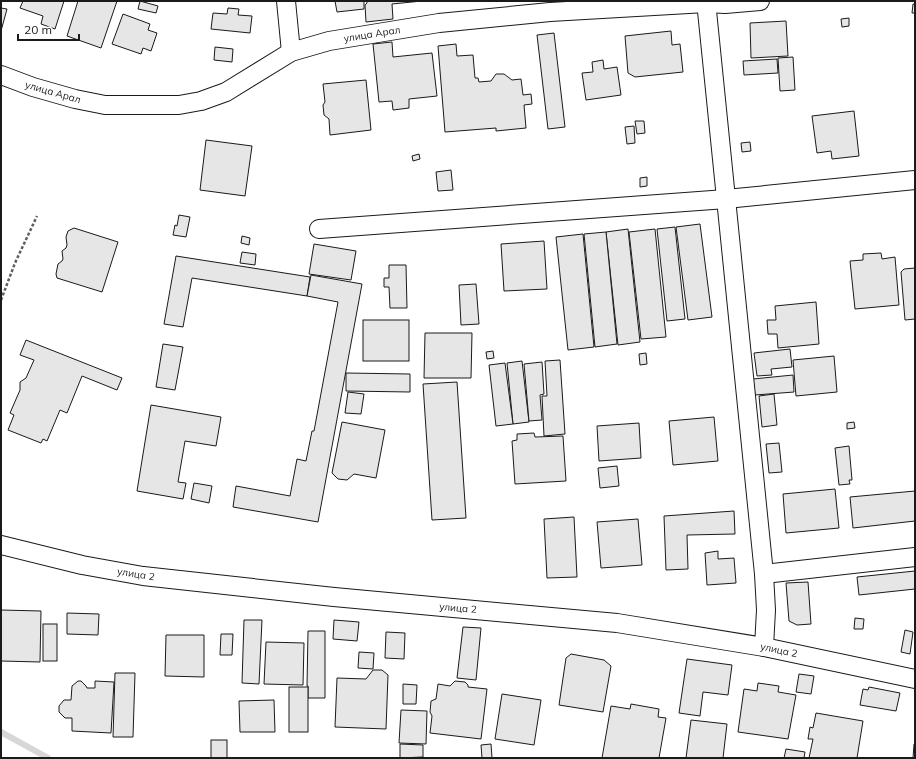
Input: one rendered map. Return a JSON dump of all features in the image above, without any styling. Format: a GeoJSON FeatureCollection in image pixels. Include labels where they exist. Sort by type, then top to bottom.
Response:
{"type":"FeatureCollection","features":[{"type":"Feature","properties":{"kind":"street"},"geometry":{"type":"LineString","coordinates":[[286,1],[291,52]]}},
{"type":"Feature","properties":{"kind":"street","name":"улица Арал"},"geometry":{"type":"LineString","coordinates":[[1,75],[33,87],[68,97],[105,104],[179,105],[201,101],[226,92],[291,52],[329,41],[439,23],[550,12],[706,2],[725,4],[760,1]]}},
{"type":"Feature","properties":{"kind":"street"},"geometry":{"type":"LineString","coordinates":[[706,2],[764,574],[766,610],[764,647]]}},
{"type":"Feature","properties":{"kind":"street"},"geometry":{"type":"LineString","coordinates":[[319,229],[726,199],[915,180]]}},
{"type":"Feature","properties":{"kind":"street","name":"улица 2"},"geometry":{"type":"LineString","coordinates":[[1,545],[82,565],[143,576],[342,598],[617,623],[764,647],[915,679]]}},
{"type":"Feature","properties":{"kind":"street"},"geometry":{"type":"LineString","coordinates":[[764,574],[915,557]]}},
{"type":"Feature","properties":{"kind":"path"},"geometry":{"type":"LineString","coordinates":[[1,300],[15,263],[37,216]]}},
{"type":"Feature","properties":{"kind":"building"},"geometry":{"type":"Polygon","coordinates":[[[23,1],[64,1],[55,29],[41,24],[43,16],[20,8],[23,1]]]}},
{"type":"Feature","properties":{"kind":"building"},"geometry":{"type":"Polygon","coordinates":[[[78,1],[117,1],[101,48],[67,36],[78,1]]]}},
{"type":"Feature","properties":{"kind":"building"},"geometry":{"type":"Polygon","coordinates":[[[140,1],[158,6],[156,13],[138,9],[140,1]]]}},
{"type":"Feature","properties":{"kind":"building"},"geometry":{"type":"Polygon","coordinates":[[[335,1],[364,1],[364,9],[337,12],[335,1]]]}},
{"type":"Feature","properties":{"kind":"building"},"geometry":{"type":"Polygon","coordinates":[[[367,1],[422,1],[392,4],[393,19],[366,22],[365,5],[367,1]]]}},
{"type":"Feature","properties":{"kind":"building"},"geometry":{"type":"Polygon","coordinates":[[[913,4],[915,4],[915,13],[912,13],[913,4]]]}},
{"type":"Feature","properties":{"kind":"building"},"geometry":{"type":"Polygon","coordinates":[[[1,8],[7,9],[1,31],[1,8]]]}},
{"type":"Feature","properties":{"kind":"building"},"geometry":{"type":"Polygon","coordinates":[[[228,8],[239,9],[238,15],[252,16],[250,33],[211,29],[213,13],[227,14],[228,8]]]}},
{"type":"Feature","properties":{"kind":"building"},"geometry":{"type":"Polygon","coordinates":[[[123,14],[150,24],[148,30],[157,33],[151,51],[143,48],[141,54],[112,44],[123,14]]]}},
{"type":"Feature","properties":{"kind":"building"},"geometry":{"type":"Polygon","coordinates":[[[849,18],[849,26],[842,27],[841,19],[849,18]]]}},
{"type":"Feature","properties":{"kind":"building"},"geometry":{"type":"Polygon","coordinates":[[[786,21],[788,56],[751,58],[750,23],[786,21]]]}},
{"type":"Feature","properties":{"kind":"building"},"geometry":{"type":"Polygon","coordinates":[[[671,31],[672,45],[680,44],[683,72],[635,77],[628,73],[625,36],[671,31]]]}},
{"type":"Feature","properties":{"kind":"building"},"geometry":{"type":"Polygon","coordinates":[[[554,33],[565,127],[548,129],[537,35],[554,33]]]}},
{"type":"Feature","properties":{"kind":"building"},"geometry":{"type":"Polygon","coordinates":[[[392,42],[393,57],[432,53],[437,96],[409,99],[409,108],[393,110],[392,101],[379,102],[373,44],[392,42]]]}},
{"type":"Feature","properties":{"kind":"building"},"geometry":{"type":"Polygon","coordinates":[[[456,44],[457,56],[473,55],[475,78],[478,78],[479,82],[491,81],[496,74],[504,74],[512,80],[521,79],[523,95],[531,94],[532,104],[524,105],[526,128],[496,131],[496,128],[445,132],[438,46],[456,44]]]}},
{"type":"Feature","properties":{"kind":"building"},"geometry":{"type":"Polygon","coordinates":[[[215,47],[233,49],[232,62],[214,60],[215,47]]]}},
{"type":"Feature","properties":{"kind":"building"},"geometry":{"type":"Polygon","coordinates":[[[793,57],[795,90],[780,91],[778,58],[793,57]]]}},
{"type":"Feature","properties":{"kind":"building"},"geometry":{"type":"Polygon","coordinates":[[[777,59],[778,73],[744,75],[743,61],[777,59]]]}},
{"type":"Feature","properties":{"kind":"building"},"geometry":{"type":"Polygon","coordinates":[[[603,60],[604,69],[617,67],[621,95],[586,100],[582,73],[593,72],[592,62],[603,60]]]}},
{"type":"Feature","properties":{"kind":"building"},"geometry":{"type":"Polygon","coordinates":[[[366,80],[371,130],[330,135],[329,119],[324,115],[323,105],[325,102],[323,84],[366,80]]]}},
{"type":"Feature","properties":{"kind":"building"},"geometry":{"type":"Polygon","coordinates":[[[854,111],[859,156],[832,159],[831,151],[817,153],[812,116],[854,111]]]}},
{"type":"Feature","properties":{"kind":"building"},"geometry":{"type":"Polygon","coordinates":[[[635,121],[644,121],[645,133],[637,134],[635,121]]]}},
{"type":"Feature","properties":{"kind":"building"},"geometry":{"type":"Polygon","coordinates":[[[634,126],[635,143],[627,144],[625,127],[634,126]]]}},
{"type":"Feature","properties":{"kind":"building"},"geometry":{"type":"Polygon","coordinates":[[[206,140],[252,146],[245,196],[200,190],[206,140]]]}},
{"type":"Feature","properties":{"kind":"building"},"geometry":{"type":"Polygon","coordinates":[[[750,142],[751,151],[742,152],[741,143],[750,142]]]}},
{"type":"Feature","properties":{"kind":"building"},"geometry":{"type":"Polygon","coordinates":[[[419,154],[420,159],[413,161],[412,156],[419,154]]]}},
{"type":"Feature","properties":{"kind":"building"},"geometry":{"type":"Polygon","coordinates":[[[451,170],[453,190],[438,191],[436,172],[451,170]]]}},
{"type":"Feature","properties":{"kind":"building"},"geometry":{"type":"Polygon","coordinates":[[[647,177],[647,186],[640,187],[640,178],[647,177]]]}},
{"type":"Feature","properties":{"kind":"building"},"geometry":{"type":"Polygon","coordinates":[[[179,215],[190,217],[186,237],[173,235],[175,225],[177,226],[179,215]]]}},
{"type":"Feature","properties":{"kind":"building"},"geometry":{"type":"Polygon","coordinates":[[[700,224],[712,317],[688,320],[676,227],[700,224]]]}},
{"type":"Feature","properties":{"kind":"building"},"geometry":{"type":"Polygon","coordinates":[[[675,227],[685,319],[667,321],[657,229],[675,227]]]}},
{"type":"Feature","properties":{"kind":"building"},"geometry":{"type":"Polygon","coordinates":[[[74,228],[118,242],[102,292],[57,278],[56,274],[58,264],[63,259],[62,251],[67,245],[66,237],[68,231],[74,228]]]}},
{"type":"Feature","properties":{"kind":"building"},"geometry":{"type":"Polygon","coordinates":[[[628,229],[640,342],[618,345],[606,232],[628,229]]]}},
{"type":"Feature","properties":{"kind":"building"},"geometry":{"type":"Polygon","coordinates":[[[655,229],[666,337],[641,339],[629,232],[655,229]]]}},
{"type":"Feature","properties":{"kind":"building"},"geometry":{"type":"Polygon","coordinates":[[[606,232],[617,344],[595,347],[584,234],[606,232]]]}},
{"type":"Feature","properties":{"kind":"building"},"geometry":{"type":"Polygon","coordinates":[[[583,234],[594,347],[568,350],[556,237],[583,234]]]}},
{"type":"Feature","properties":{"kind":"building"},"geometry":{"type":"Polygon","coordinates":[[[242,236],[250,238],[249,245],[241,243],[242,236]]]}},
{"type":"Feature","properties":{"kind":"building"},"geometry":{"type":"Polygon","coordinates":[[[544,241],[547,289],[504,291],[501,244],[544,241]]]}},
{"type":"Feature","properties":{"kind":"building"},"geometry":{"type":"Polygon","coordinates":[[[314,244],[356,251],[351,280],[309,274],[314,244]]]}},
{"type":"Feature","properties":{"kind":"building"},"geometry":{"type":"Polygon","coordinates":[[[242,252],[256,254],[255,265],[240,263],[242,252]]]}},
{"type":"Feature","properties":{"kind":"building"},"geometry":{"type":"Polygon","coordinates":[[[881,253],[882,259],[895,257],[899,305],[855,309],[850,261],[863,260],[863,254],[881,253]]]}},
{"type":"Feature","properties":{"kind":"building"},"geometry":{"type":"Polygon","coordinates":[[[176,256],[310,277],[307,296],[192,278],[183,327],[164,324],[176,256]]]}},
{"type":"Feature","properties":{"kind":"building"},"geometry":{"type":"Polygon","coordinates":[[[389,265],[406,265],[407,308],[390,308],[389,287],[384,287],[384,278],[389,278],[389,265]]]}},
{"type":"Feature","properties":{"kind":"building"},"geometry":{"type":"Polygon","coordinates":[[[915,268],[915,319],[905,320],[901,272],[904,269],[915,268]]]}},
{"type":"Feature","properties":{"kind":"building"},"geometry":{"type":"Polygon","coordinates":[[[311,275],[362,284],[318,522],[233,507],[236,486],[290,496],[297,459],[306,461],[312,431],[314,431],[338,302],[307,296],[311,275]]]}},
{"type":"Feature","properties":{"kind":"building"},"geometry":{"type":"Polygon","coordinates":[[[476,284],[479,324],[461,325],[459,285],[476,284]]]}},
{"type":"Feature","properties":{"kind":"building"},"geometry":{"type":"Polygon","coordinates":[[[816,302],[819,344],[778,348],[777,334],[768,334],[767,320],[776,320],[775,306],[816,302]]]}},
{"type":"Feature","properties":{"kind":"building"},"geometry":{"type":"Polygon","coordinates":[[[363,320],[409,320],[409,361],[363,361],[363,320]]]}},
{"type":"Feature","properties":{"kind":"building"},"geometry":{"type":"Polygon","coordinates":[[[425,333],[472,333],[471,378],[424,378],[425,333]]]}},
{"type":"Feature","properties":{"kind":"building"},"geometry":{"type":"Polygon","coordinates":[[[26,340],[122,378],[117,390],[82,376],[67,413],[60,410],[47,441],[43,439],[41,443],[8,430],[14,415],[10,413],[20,390],[20,382],[26,378],[34,360],[20,355],[26,340]]]}},
{"type":"Feature","properties":{"kind":"building"},"geometry":{"type":"Polygon","coordinates":[[[163,344],[183,347],[175,390],[156,387],[163,344]]]}},
{"type":"Feature","properties":{"kind":"building"},"geometry":{"type":"Polygon","coordinates":[[[790,349],[792,367],[771,369],[772,375],[757,376],[754,353],[790,349]]]}},
{"type":"Feature","properties":{"kind":"building"},"geometry":{"type":"Polygon","coordinates":[[[493,351],[494,358],[487,359],[486,352],[493,351]]]}},
{"type":"Feature","properties":{"kind":"building"},"geometry":{"type":"Polygon","coordinates":[[[646,353],[647,364],[640,365],[639,354],[646,353]]]}},
{"type":"Feature","properties":{"kind":"building"},"geometry":{"type":"Polygon","coordinates":[[[834,356],[837,392],[796,396],[793,360],[834,356]]]}},
{"type":"Feature","properties":{"kind":"building"},"geometry":{"type":"Polygon","coordinates":[[[560,360],[565,434],[544,436],[542,396],[547,396],[545,361],[560,360]]]}},
{"type":"Feature","properties":{"kind":"building"},"geometry":{"type":"Polygon","coordinates":[[[522,361],[529,422],[513,424],[507,363],[522,361]]]}},
{"type":"Feature","properties":{"kind":"building"},"geometry":{"type":"Polygon","coordinates":[[[542,362],[544,394],[540,395],[542,420],[529,421],[524,364],[542,362]]]}},
{"type":"Feature","properties":{"kind":"building"},"geometry":{"type":"Polygon","coordinates":[[[505,363],[513,424],[496,426],[489,365],[505,363]]]}},
{"type":"Feature","properties":{"kind":"building"},"geometry":{"type":"Polygon","coordinates":[[[346,373],[410,374],[410,392],[346,391],[346,373]]]}},
{"type":"Feature","properties":{"kind":"building"},"geometry":{"type":"Polygon","coordinates":[[[793,375],[794,392],[755,395],[753,379],[793,375]]]}},
{"type":"Feature","properties":{"kind":"building"},"geometry":{"type":"Polygon","coordinates":[[[457,382],[466,518],[432,520],[423,384],[457,382]]]}},
{"type":"Feature","properties":{"kind":"building"},"geometry":{"type":"Polygon","coordinates":[[[348,392],[364,394],[361,414],[345,413],[348,392]]]}},
{"type":"Feature","properties":{"kind":"building"},"geometry":{"type":"Polygon","coordinates":[[[774,394],[777,425],[762,427],[759,396],[774,394]]]}},
{"type":"Feature","properties":{"kind":"building"},"geometry":{"type":"Polygon","coordinates":[[[151,405],[221,417],[216,446],[185,441],[178,482],[186,483],[183,499],[137,491],[151,405]]]}},
{"type":"Feature","properties":{"kind":"building"},"geometry":{"type":"Polygon","coordinates":[[[714,417],[718,461],[673,465],[669,421],[714,417]]]}},
{"type":"Feature","properties":{"kind":"building"},"geometry":{"type":"Polygon","coordinates":[[[342,422],[385,430],[376,478],[354,474],[347,480],[338,479],[332,473],[342,422]]]}},
{"type":"Feature","properties":{"kind":"building"},"geometry":{"type":"Polygon","coordinates":[[[854,422],[855,428],[847,429],[847,423],[854,422]]]}},
{"type":"Feature","properties":{"kind":"building"},"geometry":{"type":"Polygon","coordinates":[[[639,423],[641,458],[599,461],[597,426],[639,423]]]}},
{"type":"Feature","properties":{"kind":"building"},"geometry":{"type":"Polygon","coordinates":[[[534,433],[535,437],[563,436],[566,481],[515,484],[512,441],[517,440],[517,434],[534,433]]]}},
{"type":"Feature","properties":{"kind":"building"},"geometry":{"type":"Polygon","coordinates":[[[779,443],[782,472],[769,473],[766,444],[779,443]]]}},
{"type":"Feature","properties":{"kind":"building"},"geometry":{"type":"Polygon","coordinates":[[[849,446],[852,480],[849,480],[850,484],[839,485],[835,448],[849,446]]]}},
{"type":"Feature","properties":{"kind":"building"},"geometry":{"type":"Polygon","coordinates":[[[617,466],[619,486],[600,488],[598,468],[617,466]]]}},
{"type":"Feature","properties":{"kind":"building"},"geometry":{"type":"Polygon","coordinates":[[[194,483],[212,486],[209,503],[191,499],[194,483]]]}},
{"type":"Feature","properties":{"kind":"building"},"geometry":{"type":"Polygon","coordinates":[[[835,489],[839,528],[786,533],[783,494],[835,489]]]}},
{"type":"Feature","properties":{"kind":"building"},"geometry":{"type":"Polygon","coordinates":[[[915,491],[915,521],[853,528],[850,497],[915,491]]]}},
{"type":"Feature","properties":{"kind":"building"},"geometry":{"type":"Polygon","coordinates":[[[734,511],[735,534],[687,535],[688,569],[666,570],[664,516],[734,511]]]}},
{"type":"Feature","properties":{"kind":"building"},"geometry":{"type":"Polygon","coordinates":[[[574,517],[577,577],[547,578],[544,519],[574,517]]]}},
{"type":"Feature","properties":{"kind":"building"},"geometry":{"type":"Polygon","coordinates":[[[638,519],[642,565],[601,568],[597,522],[638,519]]]}},
{"type":"Feature","properties":{"kind":"building"},"geometry":{"type":"Polygon","coordinates":[[[718,551],[718,559],[734,558],[736,583],[707,585],[705,553],[718,551]]]}},
{"type":"Feature","properties":{"kind":"building"},"geometry":{"type":"Polygon","coordinates":[[[915,571],[915,589],[859,595],[857,577],[915,571]]]}},
{"type":"Feature","properties":{"kind":"building"},"geometry":{"type":"Polygon","coordinates":[[[808,582],[811,624],[797,625],[789,621],[786,583],[808,582]]]}},
{"type":"Feature","properties":{"kind":"building"},"geometry":{"type":"Polygon","coordinates":[[[1,610],[41,611],[40,662],[1,661],[1,610]]]}},
{"type":"Feature","properties":{"kind":"building"},"geometry":{"type":"Polygon","coordinates":[[[67,613],[99,614],[98,635],[67,634],[67,613]]]}},
{"type":"Feature","properties":{"kind":"building"},"geometry":{"type":"Polygon","coordinates":[[[855,618],[864,619],[863,629],[854,629],[855,618]]]}},
{"type":"Feature","properties":{"kind":"building"},"geometry":{"type":"Polygon","coordinates":[[[244,620],[262,620],[259,684],[242,683],[244,620]]]}},
{"type":"Feature","properties":{"kind":"building"},"geometry":{"type":"Polygon","coordinates":[[[334,620],[359,622],[357,641],[333,639],[334,620]]]}},
{"type":"Feature","properties":{"kind":"building"},"geometry":{"type":"Polygon","coordinates":[[[43,624],[57,624],[57,661],[43,661],[43,624]]]}},
{"type":"Feature","properties":{"kind":"building"},"geometry":{"type":"Polygon","coordinates":[[[463,627],[481,628],[476,680],[457,678],[463,627]]]}},
{"type":"Feature","properties":{"kind":"building"},"geometry":{"type":"Polygon","coordinates":[[[905,630],[913,632],[910,654],[901,652],[905,630]]]}},
{"type":"Feature","properties":{"kind":"building"},"geometry":{"type":"Polygon","coordinates":[[[308,631],[325,631],[325,698],[308,698],[308,631]]]}},
{"type":"Feature","properties":{"kind":"building"},"geometry":{"type":"Polygon","coordinates":[[[386,632],[405,633],[404,659],[385,658],[386,632]]]}},
{"type":"Feature","properties":{"kind":"building"},"geometry":{"type":"Polygon","coordinates":[[[221,634],[233,634],[232,655],[220,655],[221,634]]]}},
{"type":"Feature","properties":{"kind":"building"},"geometry":{"type":"Polygon","coordinates":[[[166,635],[204,635],[204,677],[165,676],[166,635]]]}},
{"type":"Feature","properties":{"kind":"building"},"geometry":{"type":"Polygon","coordinates":[[[266,642],[304,643],[303,685],[264,684],[266,642]]]}},
{"type":"Feature","properties":{"kind":"building"},"geometry":{"type":"Polygon","coordinates":[[[359,652],[374,653],[373,669],[358,668],[359,652]]]}},
{"type":"Feature","properties":{"kind":"building"},"geometry":{"type":"Polygon","coordinates":[[[571,654],[604,660],[611,666],[603,712],[559,705],[566,658],[571,654]]]}},
{"type":"Feature","properties":{"kind":"building"},"geometry":{"type":"Polygon","coordinates":[[[687,659],[732,665],[728,695],[703,692],[700,716],[679,713],[687,659]]]}},
{"type":"Feature","properties":{"kind":"building"},"geometry":{"type":"Polygon","coordinates":[[[373,670],[382,670],[388,675],[386,729],[335,727],[337,678],[366,679],[373,670]]]}},
{"type":"Feature","properties":{"kind":"building"},"geometry":{"type":"Polygon","coordinates":[[[115,673],[135,673],[133,737],[113,737],[115,673]]]}},
{"type":"Feature","properties":{"kind":"building"},"geometry":{"type":"Polygon","coordinates":[[[799,674],[814,676],[811,694],[796,692],[799,674]]]}},
{"type":"Feature","properties":{"kind":"building"},"geometry":{"type":"Polygon","coordinates":[[[78,681],[81,681],[87,688],[95,688],[95,681],[114,682],[111,733],[72,731],[72,718],[65,718],[59,712],[59,706],[64,700],[71,700],[72,686],[78,681]]]}},
{"type":"Feature","properties":{"kind":"building"},"geometry":{"type":"Polygon","coordinates":[[[455,681],[465,682],[468,687],[487,689],[481,739],[430,733],[432,716],[430,712],[431,701],[436,699],[438,684],[450,686],[455,681]]]}},
{"type":"Feature","properties":{"kind":"building"},"geometry":{"type":"Polygon","coordinates":[[[758,683],[779,686],[778,692],[796,695],[788,739],[738,732],[744,689],[757,691],[758,683]]]}},
{"type":"Feature","properties":{"kind":"building"},"geometry":{"type":"Polygon","coordinates":[[[403,684],[417,685],[416,704],[403,704],[403,684]]]}},
{"type":"Feature","properties":{"kind":"building"},"geometry":{"type":"Polygon","coordinates":[[[289,687],[308,687],[308,732],[289,732],[289,687]]]}},
{"type":"Feature","properties":{"kind":"building"},"geometry":{"type":"Polygon","coordinates":[[[869,687],[900,693],[896,711],[860,705],[863,689],[868,690],[869,687]]]}},
{"type":"Feature","properties":{"kind":"building"},"geometry":{"type":"Polygon","coordinates":[[[502,694],[541,700],[534,745],[495,739],[502,694]]]}},
{"type":"Feature","properties":{"kind":"building"},"geometry":{"type":"Polygon","coordinates":[[[274,700],[275,732],[240,732],[239,701],[274,700]]]}},
{"type":"Feature","properties":{"kind":"building"},"geometry":{"type":"Polygon","coordinates":[[[631,704],[659,709],[658,717],[666,718],[659,758],[602,758],[611,706],[630,709],[631,704]]]}},
{"type":"Feature","properties":{"kind":"building"},"geometry":{"type":"Polygon","coordinates":[[[401,710],[427,711],[426,744],[399,743],[401,710]]]}},
{"type":"Feature","properties":{"kind":"building"},"geometry":{"type":"Polygon","coordinates":[[[816,713],[863,721],[857,758],[809,758],[813,739],[808,739],[810,727],[813,728],[816,713]]]}},
{"type":"Feature","properties":{"kind":"building"},"geometry":{"type":"Polygon","coordinates":[[[691,720],[727,724],[723,758],[686,758],[691,720]]]}},
{"type":"Feature","properties":{"kind":"building"},"geometry":{"type":"Polygon","coordinates":[[[211,740],[227,740],[227,758],[211,758],[211,740]]]}},
{"type":"Feature","properties":{"kind":"building"},"geometry":{"type":"Polygon","coordinates":[[[400,744],[423,745],[423,757],[400,758],[400,744]]]}},
{"type":"Feature","properties":{"kind":"building"},"geometry":{"type":"Polygon","coordinates":[[[491,744],[492,758],[482,758],[481,745],[491,744]]]}},
{"type":"Feature","properties":{"kind":"building"},"geometry":{"type":"Polygon","coordinates":[[[914,744],[915,758],[913,758],[914,744]]]}},
{"type":"Feature","properties":{"kind":"building"},"geometry":{"type":"Polygon","coordinates":[[[786,749],[805,752],[804,758],[784,758],[786,749]]]}},
{"type":"Feature","properties":{"kind":"waterway"},"geometry":{"type":"LineString","coordinates":[[1,732],[48,758]]}}]}
